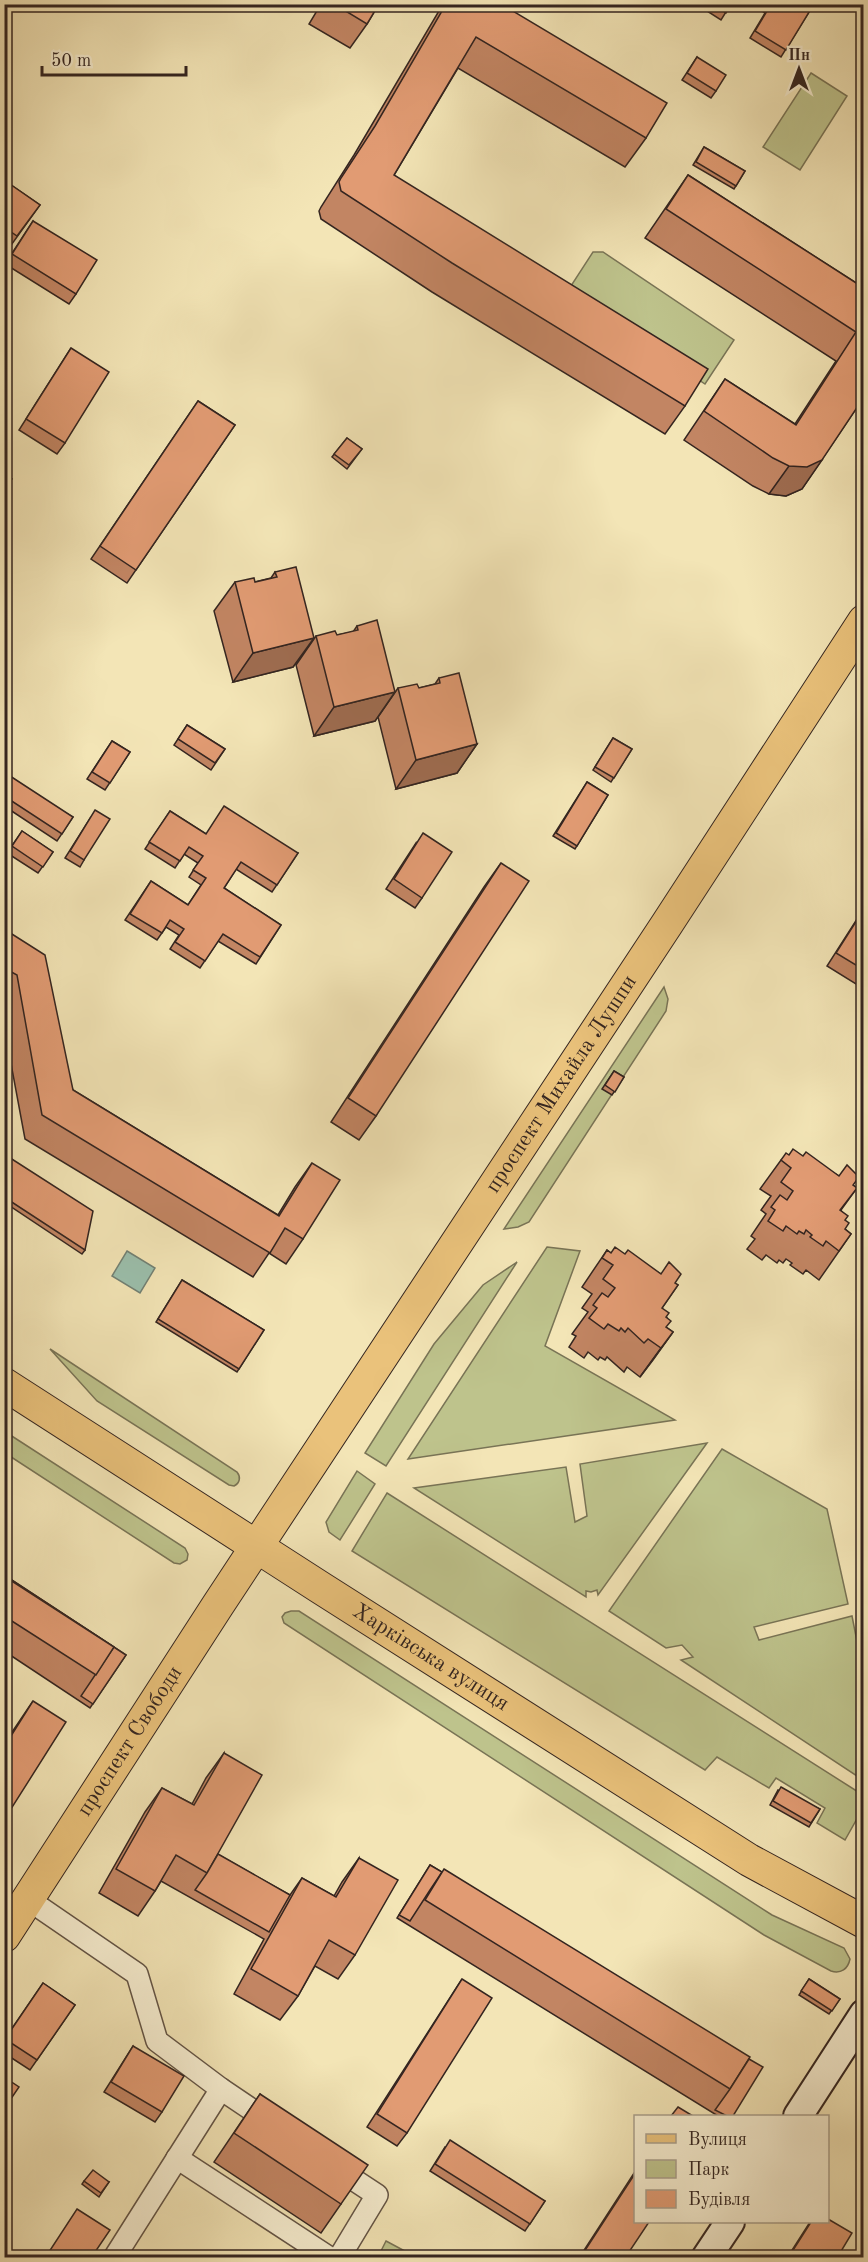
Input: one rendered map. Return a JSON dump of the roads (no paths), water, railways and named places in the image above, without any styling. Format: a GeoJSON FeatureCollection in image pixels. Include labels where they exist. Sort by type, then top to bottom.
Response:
{"type":"FeatureCollection","features":[{"type":"Feature","properties":{"kind":"main road","name":"проспект Михайла Лушпи"},"geometry":{"type":"LineString","coordinates":[[258,1546],[864,621]]}},
{"type":"Feature","properties":{"kind":"main road","name":"Харківська вулиця"},"geometry":{"type":"LineString","coordinates":[[4,1384],[748,1860],[864,1922]]}},
{"type":"Feature","properties":{"kind":"main road","name":"проспект Свободи"},"geometry":{"type":"LineString","coordinates":[[4,1936],[258,1546]]}},
{"type":"Feature","properties":{"kind":"street"},"geometry":{"type":"LineString","coordinates":[[28,1900],[137,1974],[157,2041],[221,2089],[293,2138]]}},
{"type":"Feature","properties":{"kind":"street"},"geometry":{"type":"LineString","coordinates":[[799,2115],[864,2014]]}},
{"type":"Feature","properties":{"kind":"street"},"geometry":{"type":"LineString","coordinates":[[114,2258],[221,2089]]}},
{"type":"Feature","properties":{"kind":"street"},"geometry":{"type":"LineString","coordinates":[[321,2157],[376,2195],[339,2258]]}},
{"type":"Feature","properties":{"kind":"street"},"geometry":{"type":"LineString","coordinates":[[177,2158],[330,2258]]}},
{"type":"Feature","properties":{"kind":"street"},"geometry":{"type":"LineString","coordinates":[[706,2258],[729,2223]]}}]}
